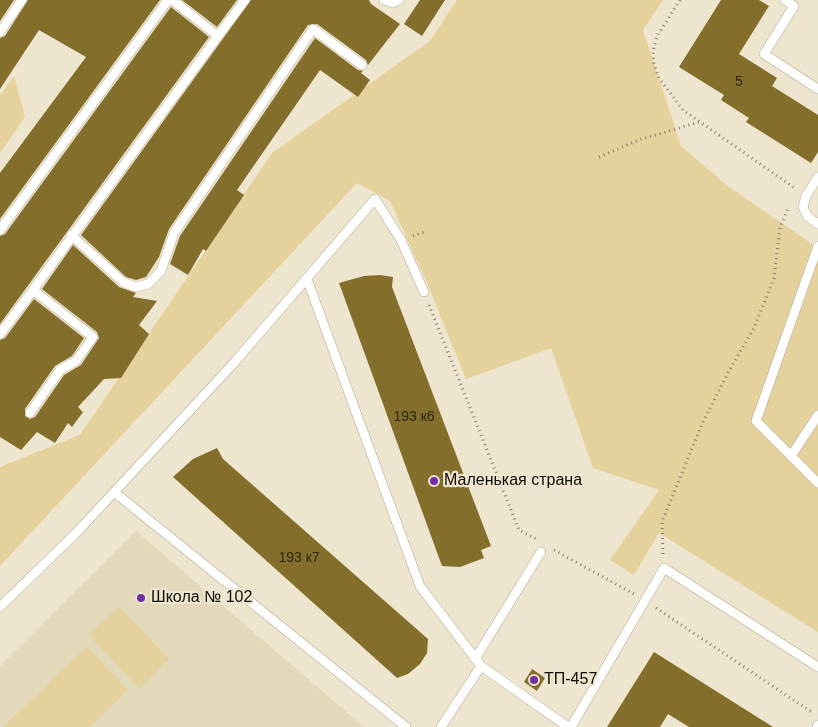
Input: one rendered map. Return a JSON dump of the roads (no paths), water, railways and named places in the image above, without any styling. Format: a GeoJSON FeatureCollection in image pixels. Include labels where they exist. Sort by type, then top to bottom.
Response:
{"type":"FeatureCollection","features":[{"type":"Feature","properties":{"kind":"lane"},"geometry":{"type":"LineString","coordinates":[[0,32],[22,0]]}},
{"type":"Feature","properties":{"kind":"lane"},"geometry":{"type":"LineString","coordinates":[[0,230],[170,0],[218,36]]}},
{"type":"Feature","properties":{"kind":"lane"},"geometry":{"type":"LineString","coordinates":[[0,334],[245,0]]}},
{"type":"Feature","properties":{"kind":"lane"},"geometry":{"type":"LineString","coordinates":[[384,0],[393,3],[398,0]]}},
{"type":"Feature","properties":{"kind":"lane"},"geometry":{"type":"LineString","coordinates":[[785,0],[794,6],[764,54],[818,90]]}},
{"type":"Feature","properties":{"kind":"lane"},"geometry":{"type":"LineString","coordinates":[[71,235],[122,282],[135,287],[148,284],[161,271],[174,233],[313,29],[362,65]]}},
{"type":"Feature","properties":{"kind":"lane"},"geometry":{"type":"LineString","coordinates":[[818,177],[806,196],[803,208],[807,216],[818,224]]}},
{"type":"Feature","properties":{"kind":"lane"},"geometry":{"type":"LineString","coordinates":[[0,606],[78,531],[233,364],[375,199],[401,240],[424,292]]}},
{"type":"Feature","properties":{"kind":"lane"},"geometry":{"type":"LineString","coordinates":[[818,246],[756,421],[818,483]]}},
{"type":"Feature","properties":{"kind":"lane"},"geometry":{"type":"LineString","coordinates":[[306,279],[420,586],[478,663],[569,727],[664,568],[818,668]]}},
{"type":"Feature","properties":{"kind":"lane"},"geometry":{"type":"LineString","coordinates":[[30,413],[60,370],[76,361],[93,337],[33,290]]}},
{"type":"Feature","properties":{"kind":"lane"},"geometry":{"type":"LineString","coordinates":[[791,456],[818,415]]}},
{"type":"Feature","properties":{"kind":"lane"},"geometry":{"type":"LineString","coordinates":[[114,492],[406,727]]}},
{"type":"Feature","properties":{"kind":"lane"},"geometry":{"type":"LineString","coordinates":[[441,727],[543,548]]}},
{"type":"Feature","properties":{"kind":"place","name":"Маленькая страна"},"geometry":{"type":"Point","coordinates":[434,481]}},
{"type":"Feature","properties":{"kind":"place","name":"Школа № 102"},"geometry":{"type":"Point","coordinates":[141,598]}},
{"type":"Feature","properties":{"kind":"place","name":"ТП-457"},"geometry":{"type":"Point","coordinates":[534,680]}}]}
